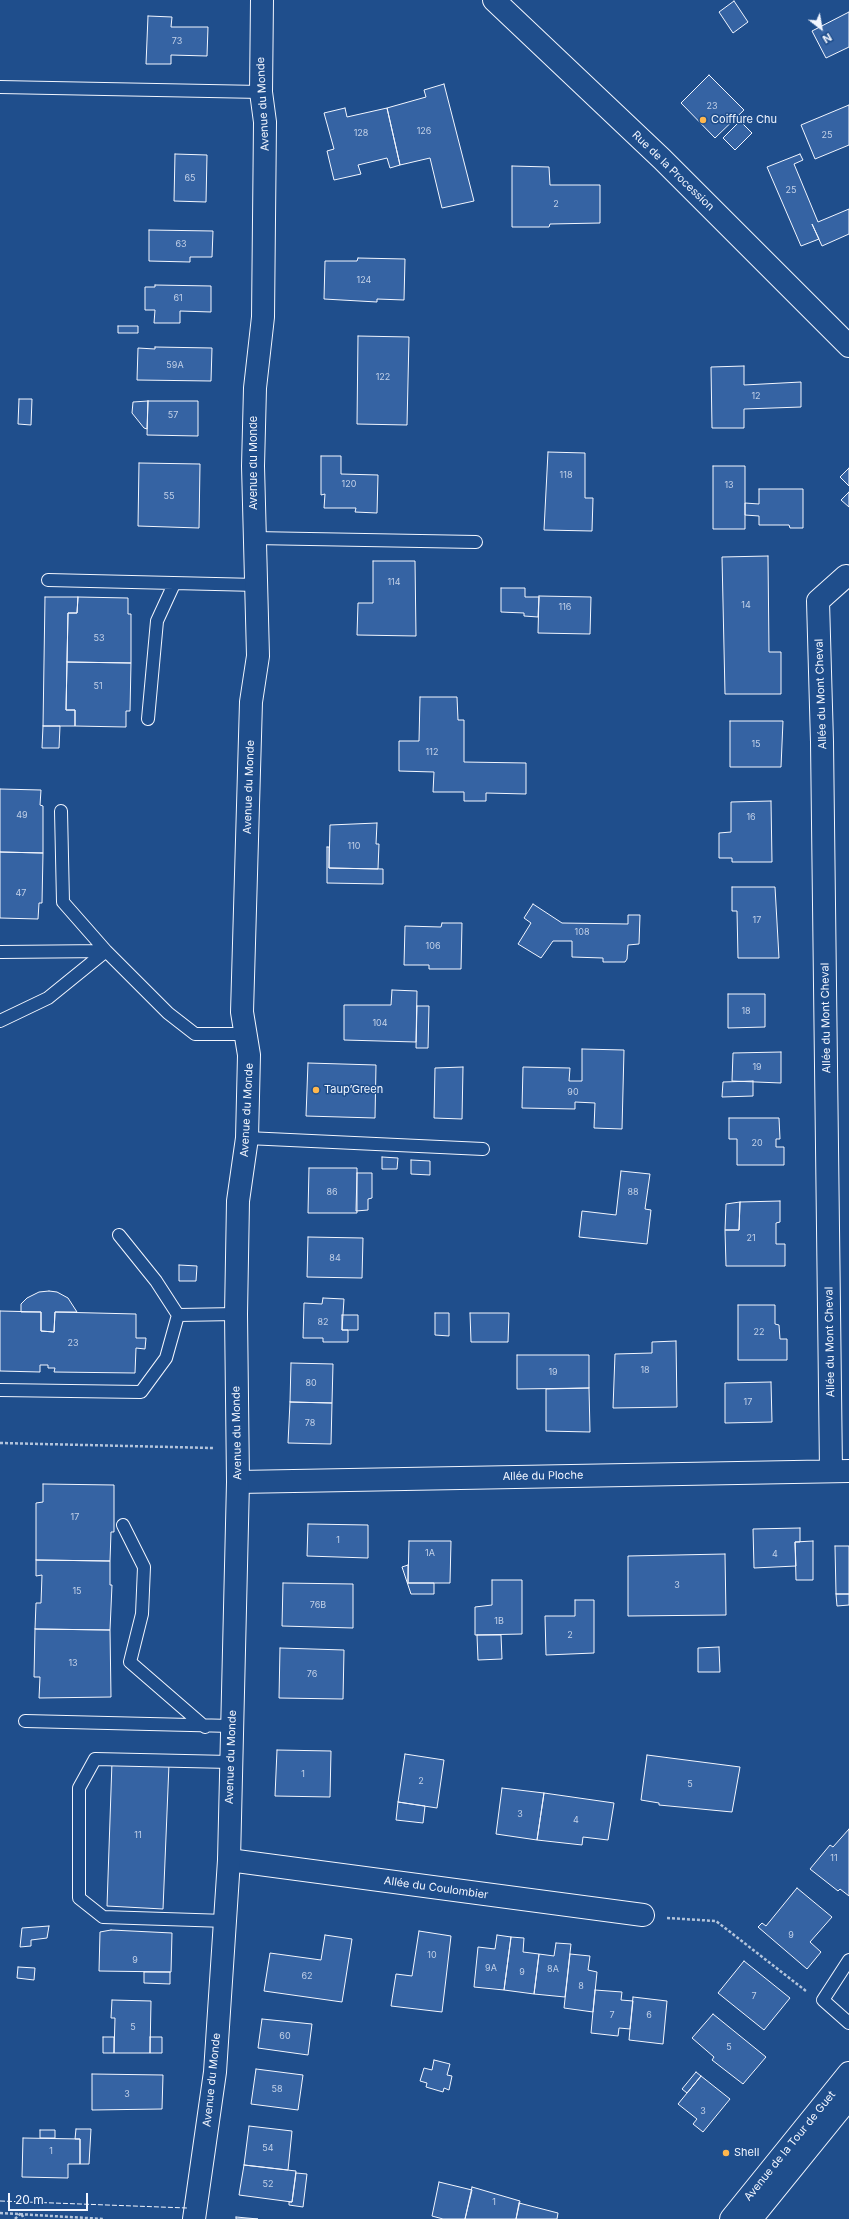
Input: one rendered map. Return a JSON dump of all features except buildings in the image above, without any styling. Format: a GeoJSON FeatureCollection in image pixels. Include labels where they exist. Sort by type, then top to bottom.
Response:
{"type":"FeatureCollection","features":[{"type":"Feature","properties":{"kind":"street","name":"Avenue du Monde"},"geometry":{"type":"LineString","coordinates":[[194,2219],[214,2072],[226,1921],[229,1860],[230,1762],[238,1482],[236,1448],[236,1314],[238,1201],[247,1138],[249,1055],[242,1012],[251,702],[258,656],[253,466],[255,388],[263,317],[265,122],[261,92],[262,0]]}},
{"type":"Feature","properties":{"kind":"street","name":"Rue de la Procession"},"geometry":{"type":"LineString","coordinates":[[494,0],[662,160],[849,346]]}},
{"type":"Feature","properties":{"kind":"street","name":"Allée du Mont Cheval"},"geometry":{"type":"LineString","coordinates":[[840,1471],[818,601],[846,576]]}},
{"type":"Feature","properties":{"kind":"street","name":"Allée du Ploche"},"geometry":{"type":"LineString","coordinates":[[238,1482],[840,1471]]}},
{"type":"Feature","properties":{"kind":"street","name":"Allée du Coulombier"},"geometry":{"type":"LineString","coordinates":[[229,1860],[643,1916]]}},
{"type":"Feature","properties":{"kind":"street","name":"Avenue de la Tour de Guet"},"geometry":{"type":"LineString","coordinates":[[731,2219],[849,2073]]}},
{"type":"Feature","properties":{"kind":"street","name":"Avenue de la Tour de Guet"},"geometry":{"type":"LineString","coordinates":[[751,2219],[849,2098]]}},
{"type":"Feature","properties":{"kind":"lane"},"geometry":{"type":"LineString","coordinates":[[0,87],[261,92]]}},
{"type":"Feature","properties":{"kind":"lane"},"geometry":{"type":"LineString","coordinates":[[254,538],[476,542]]}},
{"type":"Feature","properties":{"kind":"lane"},"geometry":{"type":"LineString","coordinates":[[48,580],[257,585]]}},
{"type":"Feature","properties":{"kind":"lane"},"geometry":{"type":"LineString","coordinates":[[148,719],[157,620],[174,584]]}},
{"type":"Feature","properties":{"kind":"lane"},"geometry":{"type":"LineString","coordinates":[[61,811],[63,902],[106,951],[168,1013],[195,1034],[246,1034]]}},
{"type":"Feature","properties":{"kind":"lane"},"geometry":{"type":"LineString","coordinates":[[0,952],[106,951]]}},
{"type":"Feature","properties":{"kind":"lane"},"geometry":{"type":"LineString","coordinates":[[0,1021],[48,998],[106,951]]}},
{"type":"Feature","properties":{"kind":"lane"},"geometry":{"type":"LineString","coordinates":[[247,1138],[483,1149]]}},
{"type":"Feature","properties":{"kind":"lane"},"geometry":{"type":"LineString","coordinates":[[0,1390],[141,1392],[166,1358],[178,1315],[156,1281],[119,1235]]}},
{"type":"Feature","properties":{"kind":"lane"},"geometry":{"type":"LineString","coordinates":[[178,1315],[236,1314]]}},
{"type":"Feature","properties":{"kind":"lane"},"geometry":{"type":"LineString","coordinates":[[123,1525],[144,1567],[142,1614],[130,1662],[205,1726]]}},
{"type":"Feature","properties":{"kind":"lane"},"geometry":{"type":"LineString","coordinates":[[25,1721],[232,1726]]}},
{"type":"Feature","properties":{"kind":"lane"},"geometry":{"type":"LineString","coordinates":[[226,1921],[103,1917],[80,1898],[80,1788],[95,1759],[230,1762]]}},
{"type":"Feature","properties":{"kind":"lane"},"geometry":{"type":"LineString","coordinates":[[849,1960],[824,2000],[849,2023]]}},
{"type":"Feature","properties":{"kind":"path"},"geometry":{"type":"LineString","coordinates":[[0,1443],[236,1448]]}},
{"type":"Feature","properties":{"kind":"path"},"geometry":{"type":"LineString","coordinates":[[643,1916],[716,1921],[810,1995],[824,2000]]}},
{"type":"Feature","properties":{"kind":"path"},"geometry":{"type":"LineString","coordinates":[[0,2213],[21,2213],[104,2219]]}},
{"type":"Feature","properties":{"kind":"path"},"geometry":{"type":"LineString","coordinates":[[15,2219],[21,2213]]}},
{"type":"Feature","properties":{"kind":"path"},"geometry":{"type":"LineString","coordinates":[[21,2213],[24,2219]]}},
{"type":"Feature","properties":{"kind":"fence"},"geometry":{"type":"LineString","coordinates":[[0,2201],[187,2208]]}},
{"type":"Feature","properties":{"kind":"place","name":"Coiffure Chu"},"geometry":{"type":"Point","coordinates":[703,120]}},
{"type":"Feature","properties":{"kind":"place","name":"Taup’Green"},"geometry":{"type":"Point","coordinates":[316,1090]}},
{"type":"Feature","properties":{"kind":"place","name":"Shell"},"geometry":{"type":"Point","coordinates":[726,2153]}}]}
